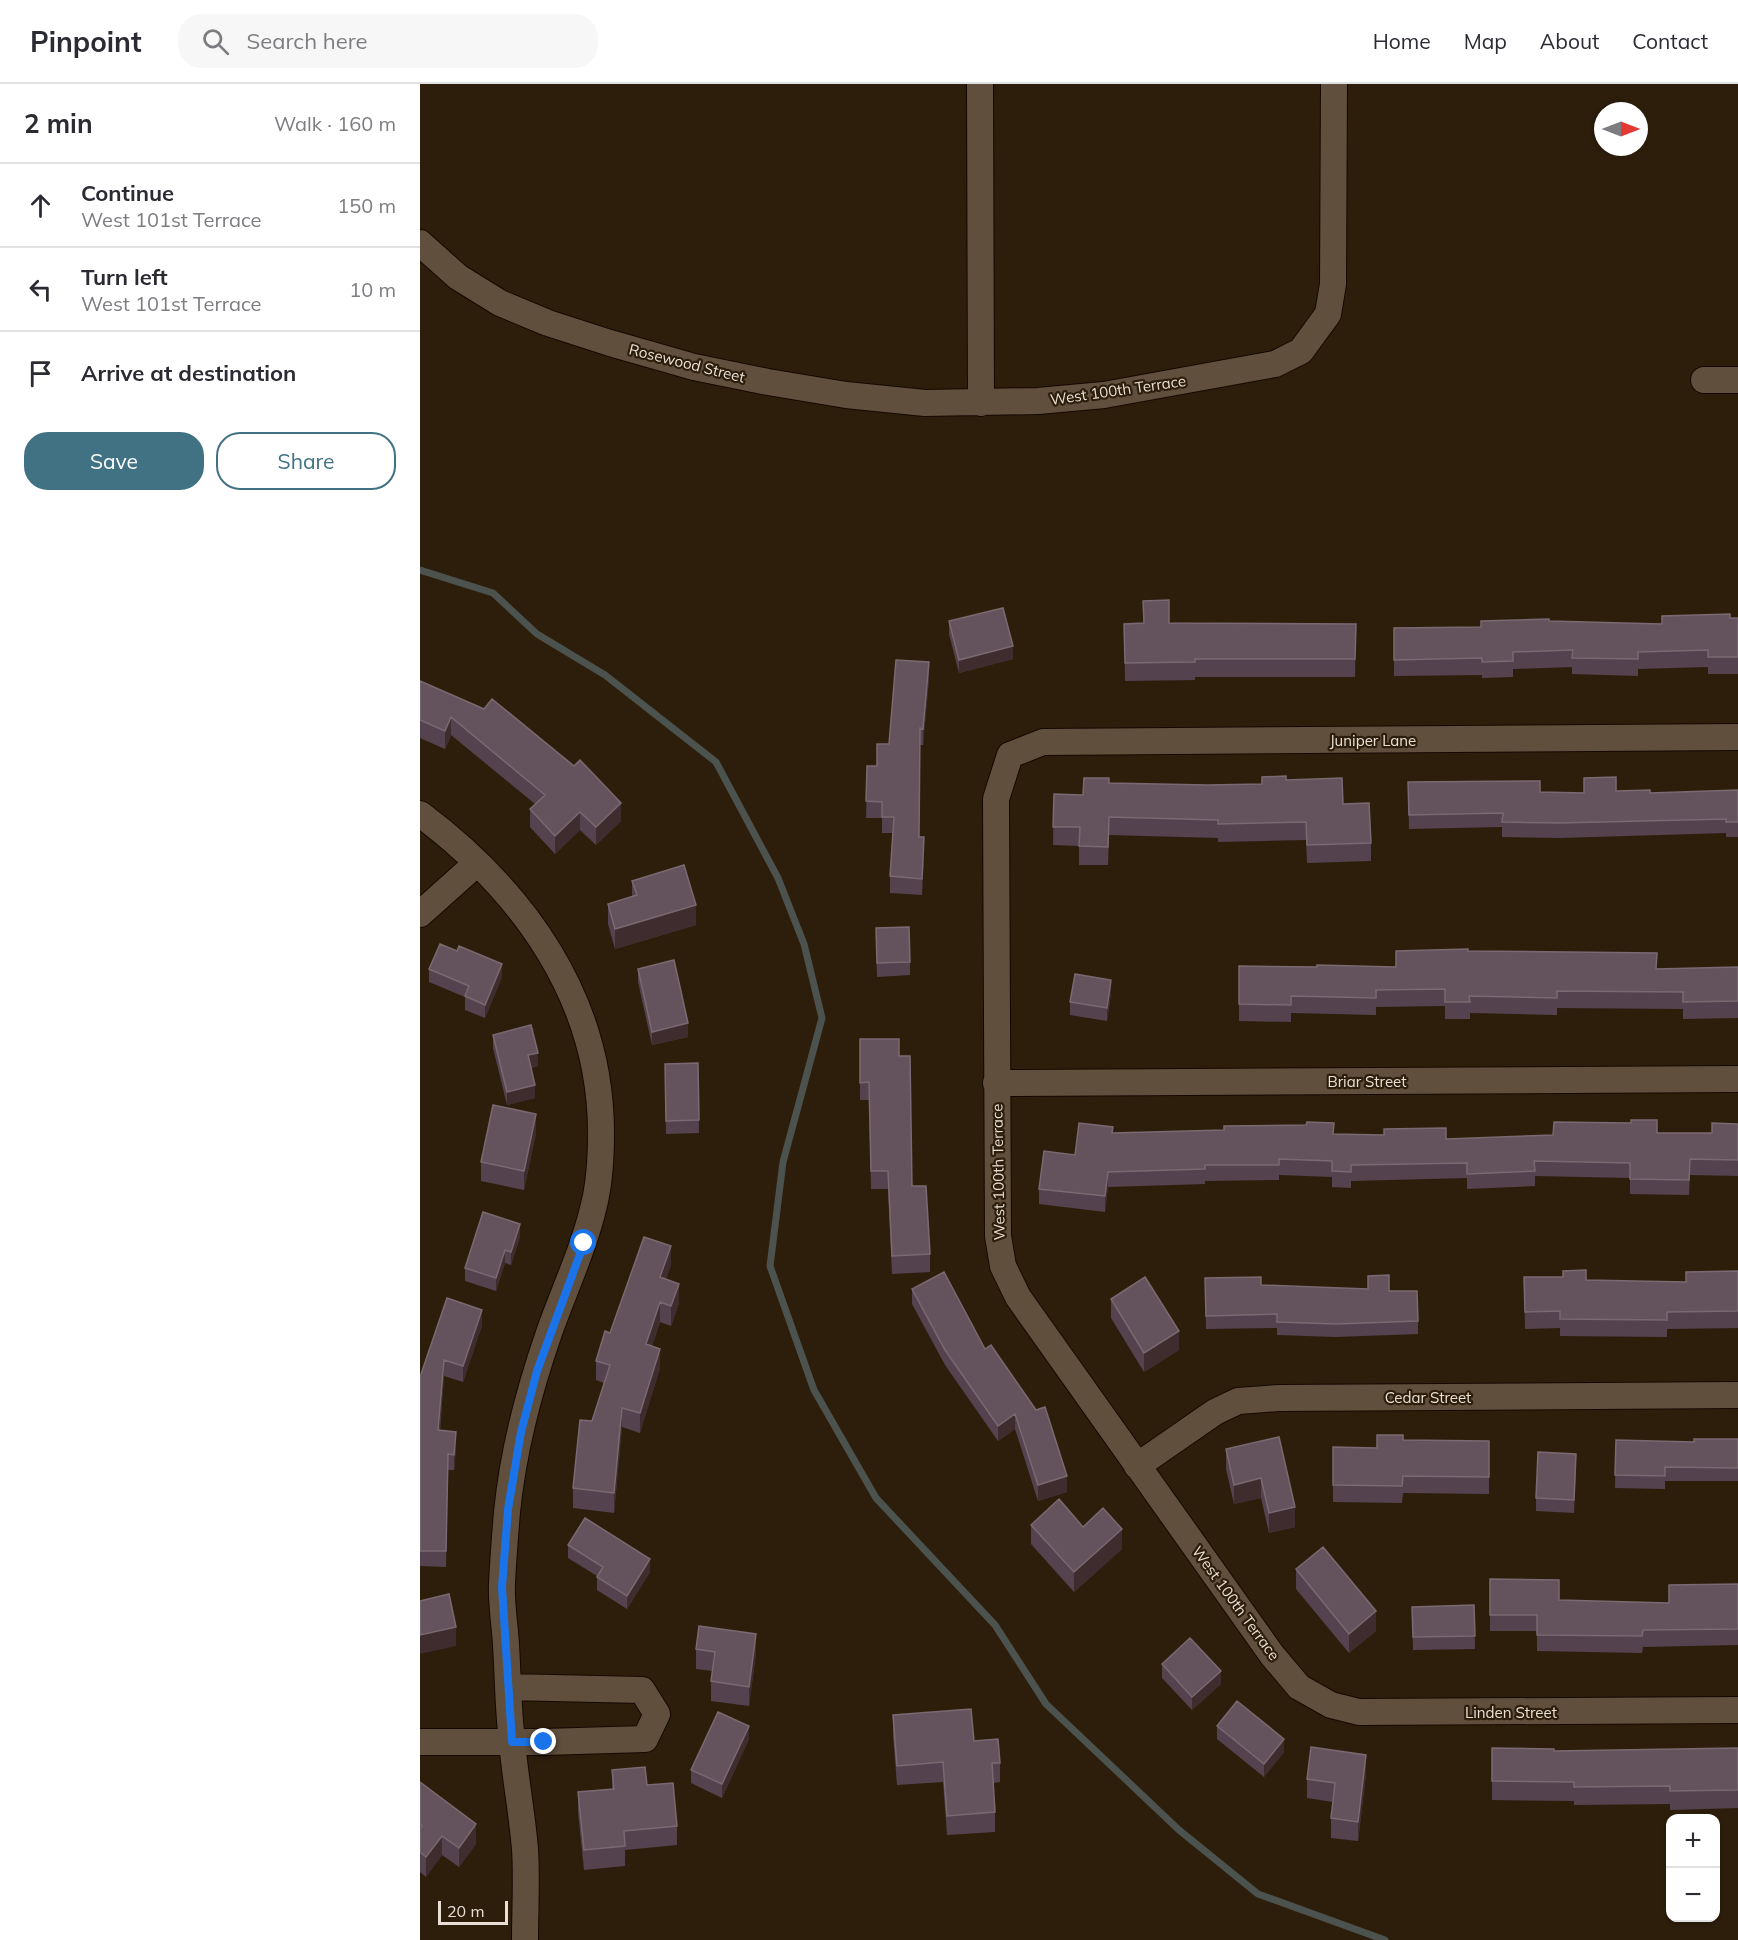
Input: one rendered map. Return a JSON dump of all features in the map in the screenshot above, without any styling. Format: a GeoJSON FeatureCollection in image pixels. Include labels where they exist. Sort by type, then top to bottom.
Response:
{"type":"FeatureCollection","features":[{"type":"Feature","properties":{"kind":"street"},"geometry":{"type":"LineString","coordinates":[[980,84],[981,403]]}},
{"type":"Feature","properties":{"kind":"street","name":"West 100th Terrace"},"geometry":{"type":"LineString","coordinates":[[981,403],[1104,395],[1275,364],[1301,351],[1328,314],[1333,284],[1334,84]]}},
{"type":"Feature","properties":{"kind":"street","name":"Rosewood Street"},"geometry":{"type":"LineString","coordinates":[[420,243],[458,277],[500,303],[548,323],[620,346],[694,367],[846,395],[925,403],[981,403]]}},
{"type":"Feature","properties":{"kind":"street"},"geometry":{"type":"LineString","coordinates":[[1704,380],[1738,380]]}},
{"type":"Feature","properties":{"kind":"street","name":"Juniper Lane"},"geometry":{"type":"LineString","coordinates":[[1010,755],[1043,742],[1738,737]]}},
{"type":"Feature","properties":{"kind":"street","name":"West 100th Terrace"},"geometry":{"type":"LineString","coordinates":[[1010,755],[996,799],[998,1236],[1004,1266],[1018,1297],[1272,1655],[1293,1679]]}},
{"type":"Feature","properties":{"kind":"street"},"geometry":{"type":"LineString","coordinates":[[420,814],[443,832],[501,886],[519,907],[552,955],[574,997],[592,1054],[601,1104],[601,1156],[595,1202],[584,1243],[537,1371],[521,1432],[508,1509],[502,1587],[512,1742],[525,1853],[525,1940]]}},
{"type":"Feature","properties":{"kind":"street"},"geometry":{"type":"LineString","coordinates":[[420,914],[477,863]]}},
{"type":"Feature","properties":{"kind":"street","name":"Briar Street"},"geometry":{"type":"LineString","coordinates":[[996,1083],[1738,1079]]}},
{"type":"Feature","properties":{"kind":"street","name":"Cedar Street"},"geometry":{"type":"LineString","coordinates":[[1137,1467],[1215,1412],[1238,1401],[1279,1398],[1738,1395]]}},
{"type":"Feature","properties":{"kind":"street","name":"Linden Street"},"geometry":{"type":"LineString","coordinates":[[1293,1679],[1299,1687],[1331,1705],[1359,1712],[1738,1710]]}},
{"type":"Feature","properties":{"kind":"street"},"geometry":{"type":"LineString","coordinates":[[420,1742],[645,1739],[657,1714],[642,1690],[508,1687]]}},
{"type":"Feature","properties":{"kind":"building"},"geometry":{"type":"Polygon","coordinates":[[[1169,600],[1169,623],[1356,624],[1355,659],[1195,659],[1195,662],[1125,663],[1124,624],[1144,623],[1143,601],[1169,600]]]}},
{"type":"Feature","properties":{"kind":"building"},"geometry":{"type":"Polygon","coordinates":[[[1003,608],[1013,646],[959,660],[949,621],[1003,608]]]}},
{"type":"Feature","properties":{"kind":"building"},"geometry":{"type":"Polygon","coordinates":[[[1730,614],[1730,618],[1738,618],[1738,657],[1708,657],[1708,650],[1638,652],[1638,659],[1572,658],[1573,650],[1513,652],[1513,661],[1482,662],[1482,658],[1394,660],[1394,628],[1481,627],[1481,621],[1549,619],[1549,621],[1662,624],[1662,616],[1730,614]]]}},
{"type":"Feature","properties":{"kind":"building"},"geometry":{"type":"Polygon","coordinates":[[[896,660],[929,662],[923,729],[920,728],[919,837],[924,837],[922,879],[890,876],[894,817],[882,817],[882,802],[866,801],[867,766],[877,766],[877,744],[889,744],[896,660]]]}},
{"type":"Feature","properties":{"kind":"building"},"geometry":{"type":"Polygon","coordinates":[[[420,681],[484,709],[492,699],[574,766],[580,760],[621,803],[596,827],[580,812],[555,836],[530,809],[545,795],[451,717],[445,731],[420,720],[420,681]]]}},
{"type":"Feature","properties":{"kind":"building"},"geometry":{"type":"Polygon","coordinates":[[[1286,776],[1286,780],[1342,778],[1343,804],[1369,803],[1371,843],[1307,845],[1306,822],[1218,824],[1218,820],[1109,817],[1108,847],[1079,846],[1080,827],[1053,827],[1054,794],[1083,795],[1084,778],[1109,778],[1109,783],[1207,785],[1262,784],[1262,777],[1286,776]]]}},
{"type":"Feature","properties":{"kind":"building"},"geometry":{"type":"Polygon","coordinates":[[[1616,777],[1616,791],[1650,790],[1650,793],[1738,790],[1738,822],[1726,822],[1726,819],[1502,822],[1503,813],[1409,815],[1408,782],[1540,781],[1540,792],[1584,793],[1584,778],[1616,777]]]}},
{"type":"Feature","properties":{"kind":"building"},"geometry":{"type":"Polygon","coordinates":[[[684,865],[696,905],[615,929],[608,904],[637,895],[632,881],[684,865]]]}},
{"type":"Feature","properties":{"kind":"building"},"geometry":{"type":"Polygon","coordinates":[[[909,927],[910,962],[877,963],[876,928],[909,927]]]}},
{"type":"Feature","properties":{"kind":"building"},"geometry":{"type":"Polygon","coordinates":[[[440,944],[457,951],[459,946],[502,964],[485,1005],[465,996],[469,986],[429,969],[440,944]]]}},
{"type":"Feature","properties":{"kind":"building"},"geometry":{"type":"Polygon","coordinates":[[[1468,949],[1468,951],[1657,953],[1656,969],[1738,967],[1738,1001],[1683,1002],[1683,992],[1557,991],[1557,998],[1469,996],[1470,1002],[1445,1002],[1445,989],[1376,990],[1376,998],[1291,996],[1291,1005],[1239,1004],[1239,966],[1396,967],[1396,951],[1468,949]]]}},
{"type":"Feature","properties":{"kind":"building"},"geometry":{"type":"Polygon","coordinates":[[[674,960],[688,1023],[652,1032],[638,969],[674,960]]]}},
{"type":"Feature","properties":{"kind":"building"},"geometry":{"type":"Polygon","coordinates":[[[1075,974],[1111,980],[1107,1008],[1070,1002],[1075,974]]]}},
{"type":"Feature","properties":{"kind":"building"},"geometry":{"type":"Polygon","coordinates":[[[531,1025],[538,1053],[528,1055],[535,1085],[507,1092],[493,1035],[531,1025]]]}},
{"type":"Feature","properties":{"kind":"building"},"geometry":{"type":"Polygon","coordinates":[[[860,1039],[899,1039],[899,1056],[910,1056],[912,1186],[926,1186],[930,1254],[892,1256],[888,1171],[871,1171],[869,1082],[860,1083],[860,1039]]]}},
{"type":"Feature","properties":{"kind":"building"},"geometry":{"type":"Polygon","coordinates":[[[698,1063],[699,1120],[666,1121],[665,1064],[698,1063]]]}},
{"type":"Feature","properties":{"kind":"building"},"geometry":{"type":"Polygon","coordinates":[[[493,1105],[536,1114],[524,1171],[481,1162],[493,1105]]]}},
{"type":"Feature","properties":{"kind":"building"},"geometry":{"type":"Polygon","coordinates":[[[1631,1120],[1657,1120],[1657,1133],[1712,1133],[1712,1123],[1738,1124],[1738,1160],[1690,1159],[1689,1180],[1630,1179],[1630,1163],[1534,1161],[1535,1171],[1467,1174],[1467,1163],[1351,1165],[1351,1172],[1332,1171],[1332,1161],[1279,1159],[1279,1165],[1205,1165],[1205,1169],[1108,1172],[1105,1196],[1039,1189],[1044,1151],[1075,1155],[1079,1123],[1113,1127],[1112,1133],[1224,1130],[1224,1126],[1306,1125],[1307,1122],[1334,1123],[1333,1134],[1384,1135],[1384,1129],[1446,1128],[1446,1139],[1553,1135],[1554,1122],[1631,1123],[1631,1120]]]}},
{"type":"Feature","properties":{"kind":"building"},"geometry":{"type":"Polygon","coordinates":[[[483,1212],[520,1224],[511,1252],[505,1250],[496,1278],[465,1268],[483,1212]]]}},
{"type":"Feature","properties":{"kind":"building"},"geometry":{"type":"Polygon","coordinates":[[[644,1237],[671,1246],[660,1277],[679,1284],[671,1306],[660,1302],[646,1344],[660,1349],[640,1413],[622,1408],[614,1493],[573,1488],[580,1420],[592,1421],[610,1365],[596,1361],[605,1331],[610,1333],[644,1237]]]}},
{"type":"Feature","properties":{"kind":"building"},"geometry":{"type":"Polygon","coordinates":[[[1586,1270],[1586,1280],[1686,1282],[1686,1272],[1738,1271],[1738,1311],[1667,1312],[1667,1320],[1560,1319],[1560,1311],[1525,1312],[1524,1277],[1563,1277],[1563,1271],[1586,1270]]]}},
{"type":"Feature","properties":{"kind":"building"},"geometry":{"type":"Polygon","coordinates":[[[944,1272],[985,1349],[991,1345],[1036,1410],[1045,1407],[1067,1476],[1038,1485],[1015,1414],[998,1426],[945,1350],[912,1289],[944,1272]]]}},
{"type":"Feature","properties":{"kind":"building"},"geometry":{"type":"Polygon","coordinates":[[[1389,1275],[1389,1291],[1417,1291],[1418,1321],[1336,1324],[1277,1322],[1277,1314],[1206,1316],[1205,1278],[1261,1277],[1261,1285],[1368,1289],[1368,1276],[1389,1275]]]}},
{"type":"Feature","properties":{"kind":"building"},"geometry":{"type":"Polygon","coordinates":[[[1145,1277],[1179,1331],[1144,1353],[1111,1299],[1145,1277]]]}},
{"type":"Feature","properties":{"kind":"building"},"geometry":{"type":"Polygon","coordinates":[[[447,1298],[482,1310],[463,1366],[444,1360],[438,1430],[456,1432],[454,1455],[448,1454],[446,1551],[420,1551],[420,1377],[447,1298]]]}},
{"type":"Feature","properties":{"kind":"building"},"geometry":{"type":"Polygon","coordinates":[[[1377,1435],[1403,1435],[1403,1440],[1489,1441],[1489,1477],[1403,1476],[1402,1486],[1333,1485],[1333,1447],[1377,1448],[1377,1435]]]}},
{"type":"Feature","properties":{"kind":"building"},"geometry":{"type":"Polygon","coordinates":[[[1279,1437],[1295,1507],[1269,1513],[1261,1478],[1234,1485],[1226,1449],[1279,1437]]]}},
{"type":"Feature","properties":{"kind":"building"},"geometry":{"type":"Polygon","coordinates":[[[1694,1439],[1738,1439],[1738,1468],[1665,1467],[1665,1476],[1615,1475],[1616,1440],[1694,1442],[1694,1439]]]}},
{"type":"Feature","properties":{"kind":"building"},"geometry":{"type":"Polygon","coordinates":[[[1538,1452],[1576,1454],[1574,1500],[1536,1498],[1538,1452]]]}},
{"type":"Feature","properties":{"kind":"building"},"geometry":{"type":"Polygon","coordinates":[[[1059,1499],[1083,1527],[1103,1508],[1122,1529],[1074,1572],[1031,1525],[1059,1499]]]}},
{"type":"Feature","properties":{"kind":"building"},"geometry":{"type":"Polygon","coordinates":[[[585,1518],[650,1559],[627,1596],[597,1577],[603,1567],[568,1545],[585,1518]]]}},
{"type":"Feature","properties":{"kind":"building"},"geometry":{"type":"Polygon","coordinates":[[[1323,1547],[1376,1611],[1349,1634],[1296,1569],[1323,1547]]]}},
{"type":"Feature","properties":{"kind":"building"},"geometry":{"type":"Polygon","coordinates":[[[1490,1579],[1559,1580],[1559,1600],[1669,1603],[1669,1585],[1738,1584],[1738,1629],[1643,1630],[1642,1636],[1537,1635],[1537,1615],[1490,1615],[1490,1579]]]}},
{"type":"Feature","properties":{"kind":"building"},"geometry":{"type":"Polygon","coordinates":[[[449,1594],[456,1627],[420,1635],[420,1601],[449,1594]]]}},
{"type":"Feature","properties":{"kind":"building"},"geometry":{"type":"Polygon","coordinates":[[[1474,1605],[1475,1636],[1413,1637],[1412,1607],[1474,1605]]]}},
{"type":"Feature","properties":{"kind":"building"},"geometry":{"type":"Polygon","coordinates":[[[699,1626],[756,1634],[749,1687],[711,1681],[715,1652],[696,1649],[699,1626]]]}},
{"type":"Feature","properties":{"kind":"building"},"geometry":{"type":"Polygon","coordinates":[[[1190,1638],[1221,1671],[1192,1697],[1162,1664],[1190,1638]]]}},
{"type":"Feature","properties":{"kind":"building"},"geometry":{"type":"Polygon","coordinates":[[[1237,1701],[1284,1739],[1264,1764],[1217,1726],[1237,1701]]]}},
{"type":"Feature","properties":{"kind":"building"},"geometry":{"type":"Polygon","coordinates":[[[971,1709],[974,1741],[998,1739],[1000,1763],[992,1763],[995,1812],[947,1816],[943,1762],[897,1766],[893,1715],[971,1709]]]}},
{"type":"Feature","properties":{"kind":"building"},"geometry":{"type":"Polygon","coordinates":[[[718,1712],[749,1726],[722,1784],[691,1770],[718,1712]]]}},
{"type":"Feature","properties":{"kind":"building"},"geometry":{"type":"Polygon","coordinates":[[[1311,1747],[1366,1755],[1358,1822],[1331,1818],[1335,1783],[1307,1779],[1311,1747]]]}},
{"type":"Feature","properties":{"kind":"building"},"geometry":{"type":"Polygon","coordinates":[[[1492,1748],[1554,1749],[1554,1751],[1738,1748],[1738,1790],[1670,1791],[1670,1786],[1574,1787],[1574,1782],[1492,1781],[1492,1748]]]}},
{"type":"Feature","properties":{"kind":"building"},"geometry":{"type":"Polygon","coordinates":[[[645,1767],[647,1785],[673,1783],[677,1826],[624,1831],[625,1846],[584,1850],[578,1792],[614,1789],[612,1770],[645,1767]]]}},
{"type":"Feature","properties":{"kind":"building"},"geometry":{"type":"Polygon","coordinates":[[[420,1782],[476,1824],[459,1848],[442,1836],[426,1857],[420,1852],[420,1828],[422,1826],[420,1824],[420,1782]]]}},
{"type":"Feature","properties":{"kind":"waterway"},"geometry":{"type":"LineString","coordinates":[[420,570],[493,593],[537,634],[605,675],[716,762],[778,878],[804,944],[822,1018],[783,1162],[770,1266],[814,1390],[876,1498],[995,1625],[1046,1704],[1179,1830],[1258,1894],[1385,1940]]}},
{"type":"Feature","properties":{"kind":"route"},"geometry":{"type":"LineString","coordinates":[[544,1742],[512,1742],[502,1587],[508,1509],[521,1432],[537,1371],[551,1327],[584,1243]]}}]}
